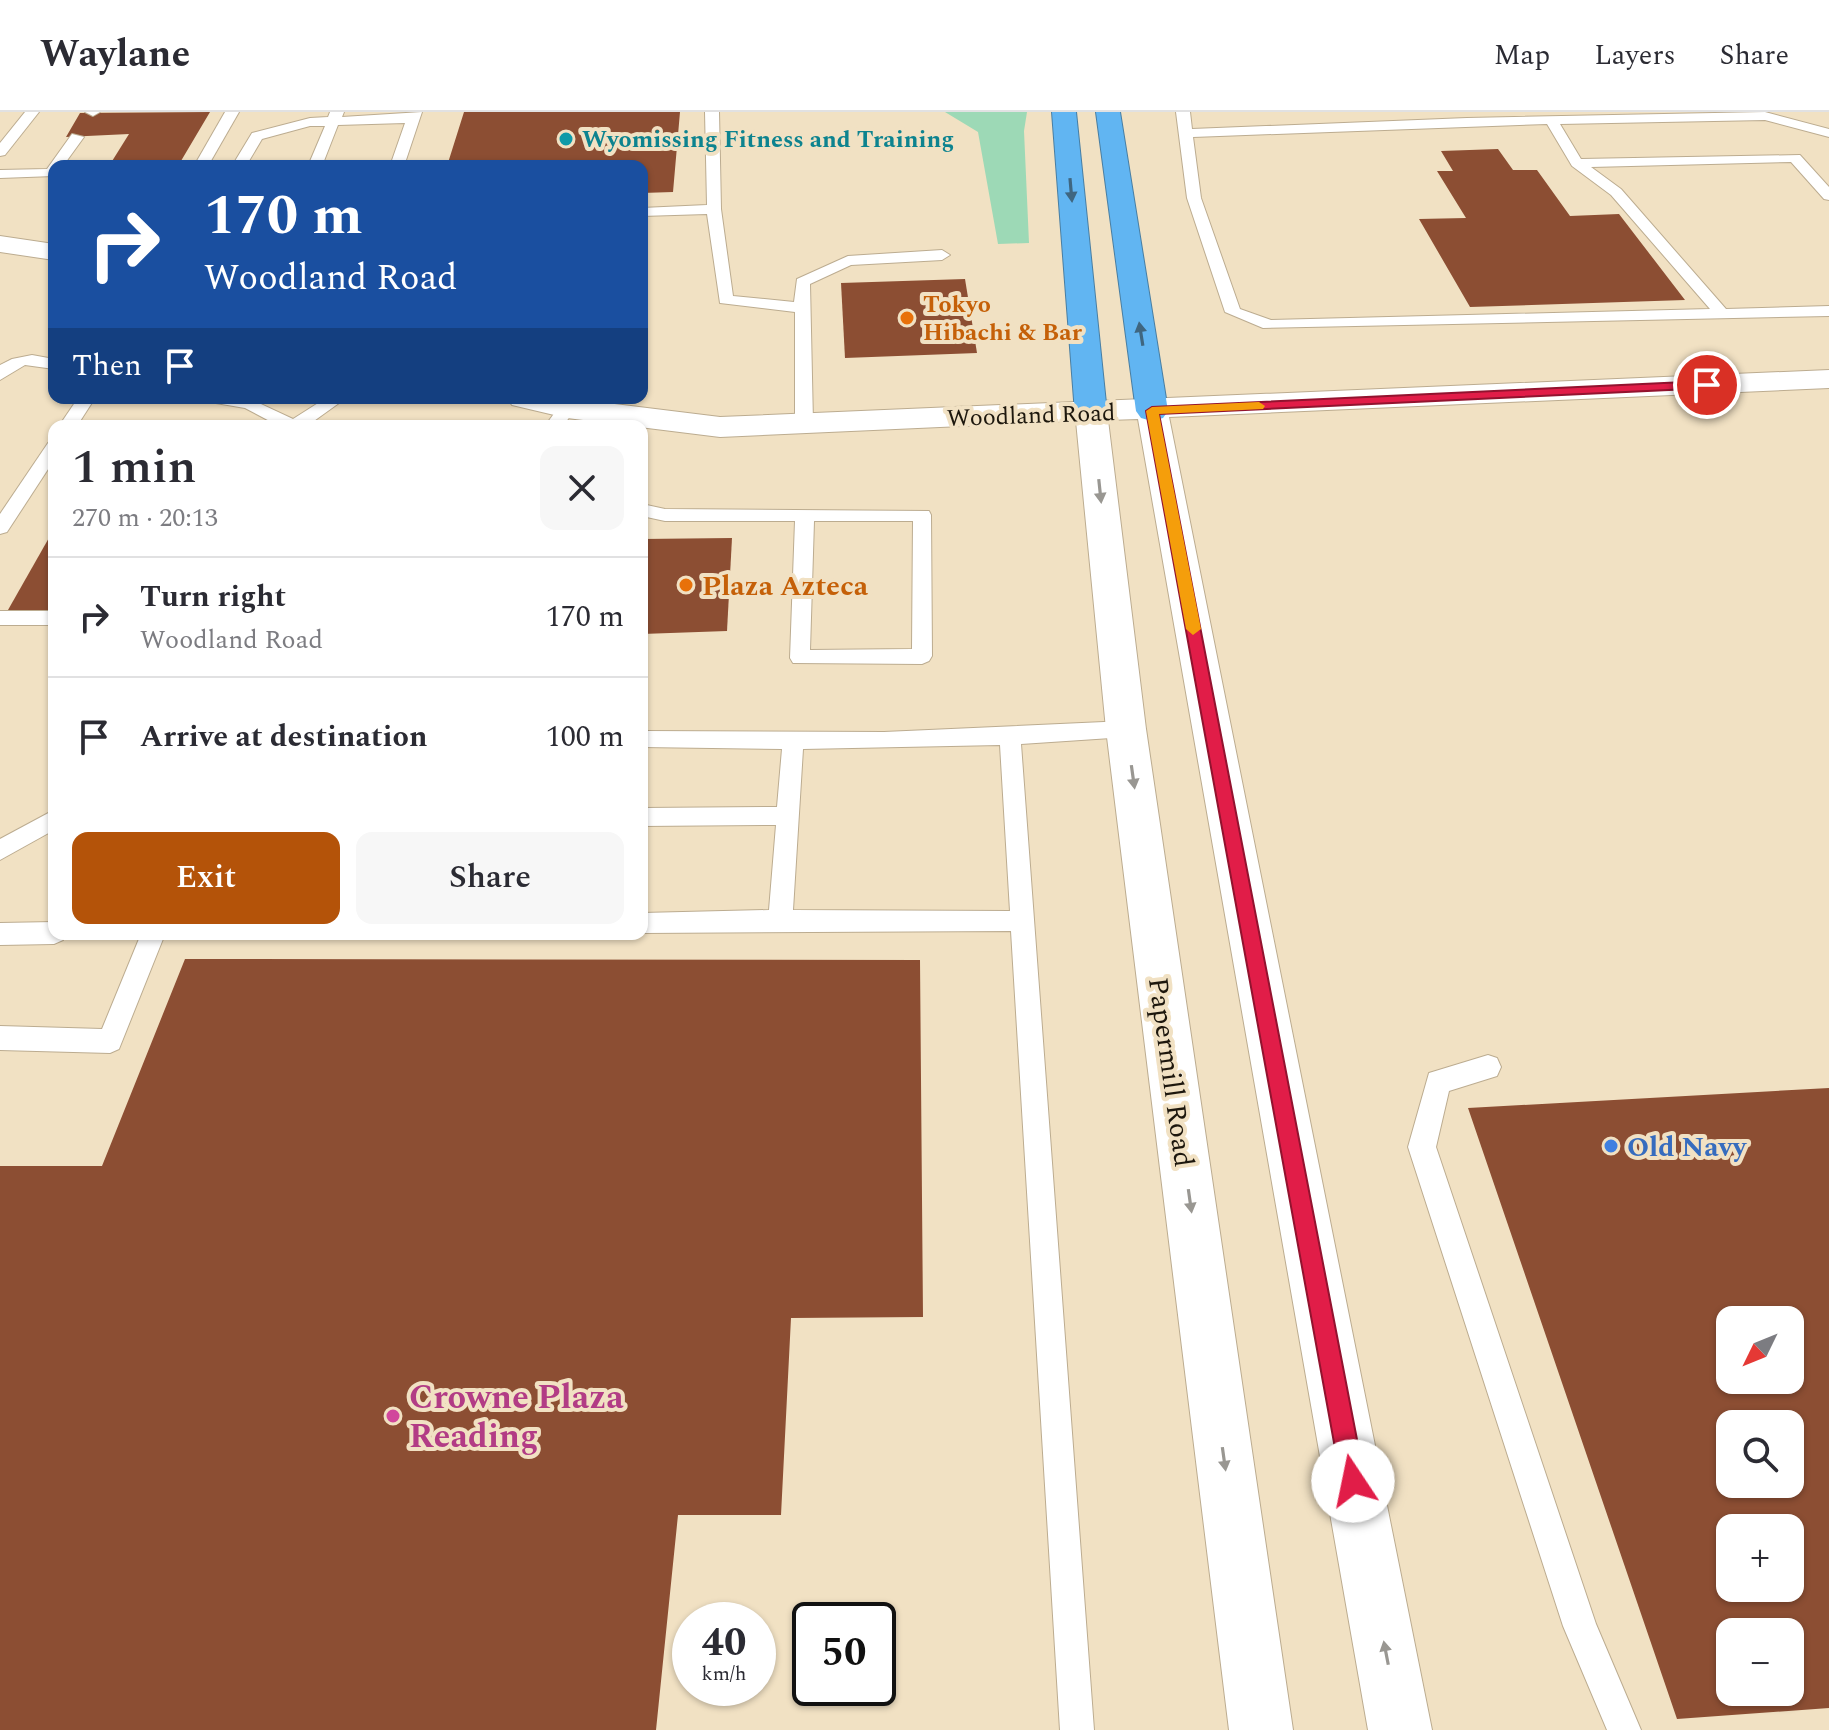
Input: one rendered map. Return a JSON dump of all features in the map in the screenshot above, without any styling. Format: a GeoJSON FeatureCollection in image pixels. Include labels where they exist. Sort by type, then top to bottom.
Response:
{"type":"FeatureCollection","features":[{"type":"Feature","properties":{"kind":"highway"},"geometry":{"type":"LineString","coordinates":[[1064,112],[1091,413]]}},
{"type":"Feature","properties":{"kind":"highway"},"geometry":{"type":"LineString","coordinates":[[1108,112],[1152,411]]}},
{"type":"Feature","properties":{"kind":"main road"},"geometry":{"type":"LineString","coordinates":[[0,244],[48,251]]}},
{"type":"Feature","properties":{"kind":"main road","name":"Woodland Road"},"geometry":{"type":"LineString","coordinates":[[648,422],[720,427],[1152,411],[1829,379]]}},
{"type":"Feature","properties":{"kind":"main road","name":"Woodland Road"},"geometry":{"type":"LineString","coordinates":[[535,404],[560,417],[608,420]]}},
{"type":"Feature","properties":{"kind":"main road"},"geometry":{"type":"LineString","coordinates":[[1152,411],[1400,1730]]}},
{"type":"Feature","properties":{"kind":"main road","name":"Papermill Road"},"geometry":{"type":"LineString","coordinates":[[1091,413],[1126,729],[1261,1730]]}},
{"type":"Feature","properties":{"kind":"lane"},"geometry":{"type":"LineString","coordinates":[[0,152],[32,112]]}},
{"type":"Feature","properties":{"kind":"lane"},"geometry":{"type":"LineString","coordinates":[[204,160],[232,112]]}},
{"type":"Feature","properties":{"kind":"lane"},"geometry":{"type":"LineString","coordinates":[[712,112],[714,209],[726,300],[802,308]]}},
{"type":"Feature","properties":{"kind":"lane"},"geometry":{"type":"LineString","coordinates":[[1183,112],[1194,198],[1233,312],[1269,325],[1829,311]]}},
{"type":"Feature","properties":{"kind":"lane"},"geometry":{"type":"LineString","coordinates":[[317,160],[335,116]]}},
{"type":"Feature","properties":{"kind":"lane"},"geometry":{"type":"LineString","coordinates":[[243,160],[257,136],[310,122],[335,116],[414,116],[399,160]]}},
{"type":"Feature","properties":{"kind":"lane"},"geometry":{"type":"LineString","coordinates":[[1185,133],[1392,118],[1551,120],[1765,116],[1829,133]]}},
{"type":"Feature","properties":{"kind":"lane"},"geometry":{"type":"LineString","coordinates":[[1551,120],[1577,163],[1616,192],[1723,315]]}},
{"type":"Feature","properties":{"kind":"lane"},"geometry":{"type":"LineString","coordinates":[[61,160],[77,137]]}},
{"type":"Feature","properties":{"kind":"lane"},"geometry":{"type":"LineString","coordinates":[[1577,163],[1795,158],[1829,196]]}},
{"type":"Feature","properties":{"kind":"lane"},"geometry":{"type":"LineString","coordinates":[[0,174],[48,174]]}},
{"type":"Feature","properties":{"kind":"lane"},"geometry":{"type":"LineString","coordinates":[[648,212],[714,209]]}},
{"type":"Feature","properties":{"kind":"lane"},"geometry":{"type":"LineString","coordinates":[[804,423],[802,282],[848,261],[942,255]]}},
{"type":"Feature","properties":{"kind":"lane"},"geometry":{"type":"LineString","coordinates":[[0,375],[12,364],[24,360],[48,362]]}},
{"type":"Feature","properties":{"kind":"lane"},"geometry":{"type":"LineString","coordinates":[[250,404],[282,420]]}},
{"type":"Feature","properties":{"kind":"lane"},"geometry":{"type":"LineString","coordinates":[[303,420],[329,404]]}},
{"type":"Feature","properties":{"kind":"lane"},"geometry":{"type":"LineString","coordinates":[[0,528],[48,456]]}},
{"type":"Feature","properties":{"kind":"lane"},"geometry":{"type":"LineString","coordinates":[[648,511],[665,515],[805,515],[922,515],[922,656],[800,658],[805,515]]}},
{"type":"Feature","properties":{"kind":"lane"},"geometry":{"type":"LineString","coordinates":[[0,618],[48,618]]}},
{"type":"Feature","properties":{"kind":"lane"},"geometry":{"type":"LineString","coordinates":[[648,739],[793,742],[1010,738],[1126,729]]}},
{"type":"Feature","properties":{"kind":"lane"},"geometry":{"type":"LineString","coordinates":[[1010,738],[1077,1730]]}},
{"type":"Feature","properties":{"kind":"lane"},"geometry":{"type":"LineString","coordinates":[[780,920],[793,742]]}},
{"type":"Feature","properties":{"kind":"lane"},"geometry":{"type":"LineString","coordinates":[[648,817],[787,816]]}},
{"type":"Feature","properties":{"kind":"lane"},"geometry":{"type":"LineString","coordinates":[[0,850],[48,823]]}},
{"type":"Feature","properties":{"kind":"lane"},"geometry":{"type":"LineString","coordinates":[[648,923],[1022,921]]}},
{"type":"Feature","properties":{"kind":"lane"},"geometry":{"type":"LineString","coordinates":[[0,934],[48,933]]}},
{"type":"Feature","properties":{"kind":"lane"},"geometry":{"type":"LineString","coordinates":[[0,1038],[110,1041],[151,940]]}},
{"type":"Feature","properties":{"kind":"lane"},"geometry":{"type":"LineString","coordinates":[[1488,1067],[1438,1082],[1422,1147],[1580,1626],[1624,1730]]}},
{"type":"Feature","properties":{"kind":"green space"},"geometry":{"type":"Polygon","coordinates":[[[945,112],[1027,112],[1024,131],[1029,243],[998,244],[978,132],[945,112]]]}},
{"type":"Feature","properties":{"kind":"building"},"geometry":{"type":"Polygon","coordinates":[[[210,112],[182,160],[113,160],[129,134],[66,137],[80,113],[210,112]]]}},
{"type":"Feature","properties":{"kind":"building","name":"Wyomissing Fitness and Training"},"geometry":{"type":"Polygon","coordinates":[[[464,112],[680,112],[673,192],[648,193],[648,160],[449,160],[464,112]]]}},
{"type":"Feature","properties":{"kind":"building"},"geometry":{"type":"Polygon","coordinates":[[[1498,149],[1513,170],[1537,170],[1570,216],[1619,214],[1685,300],[1470,307],[1419,219],[1466,218],[1437,171],[1453,171],[1441,151],[1498,149]]]}},
{"type":"Feature","properties":{"kind":"building","name":"Tokyo Hibachi & Bar"},"geometry":{"type":"Polygon","coordinates":[[[965,279],[977,353],[845,358],[841,283],[965,279]]]}},
{"type":"Feature","properties":{"kind":"building","name":"Plaza Azteca"},"geometry":{"type":"Polygon","coordinates":[[[732,538],[727,631],[648,634],[648,539],[732,538]]]}},
{"type":"Feature","properties":{"kind":"building"},"geometry":{"type":"Polygon","coordinates":[[[48,540],[48,616],[4,617],[48,540]]]}},
{"type":"Feature","properties":{"kind":"building","name":"Crowne Plaza Reading"},"geometry":{"type":"Polygon","coordinates":[[[185,959],[920,960],[923,1317],[791,1318],[781,1515],[678,1515],[656,1730],[0,1730],[0,1166],[102,1166],[185,959]]]}},
{"type":"Feature","properties":{"kind":"building"},"geometry":{"type":"Polygon","coordinates":[[[1829,1088],[1829,1708],[1677,1719],[1468,1108],[1829,1088]]]}},
{"type":"Feature","properties":{"kind":"slow traffic"},"geometry":{"type":"LineString","coordinates":[[1193,629],[1152,411],[1259,406]]}},
{"type":"Feature","properties":{"kind":"place","name":"Wyomissing Fitness and Training"},"geometry":{"type":"Point","coordinates":[566,139]}},
{"type":"Feature","properties":{"kind":"place","name":"Tokyo Hibachi & Bar"},"geometry":{"type":"Point","coordinates":[907,318]}},
{"type":"Feature","properties":{"kind":"place","name":"Plaza Azteca"},"geometry":{"type":"Point","coordinates":[686,585]}},
{"type":"Feature","properties":{"kind":"place","name":"Old Navy"},"geometry":{"type":"Point","coordinates":[1611,1146]}},
{"type":"Feature","properties":{"kind":"place","name":"Crowne Plaza Reading"},"geometry":{"type":"Point","coordinates":[393,1416]}},
{"type":"Feature","properties":{"kind":"route"},"geometry":{"type":"LineString","coordinates":[[1353,1481],[1152,411],[1707,385]]}}]}
